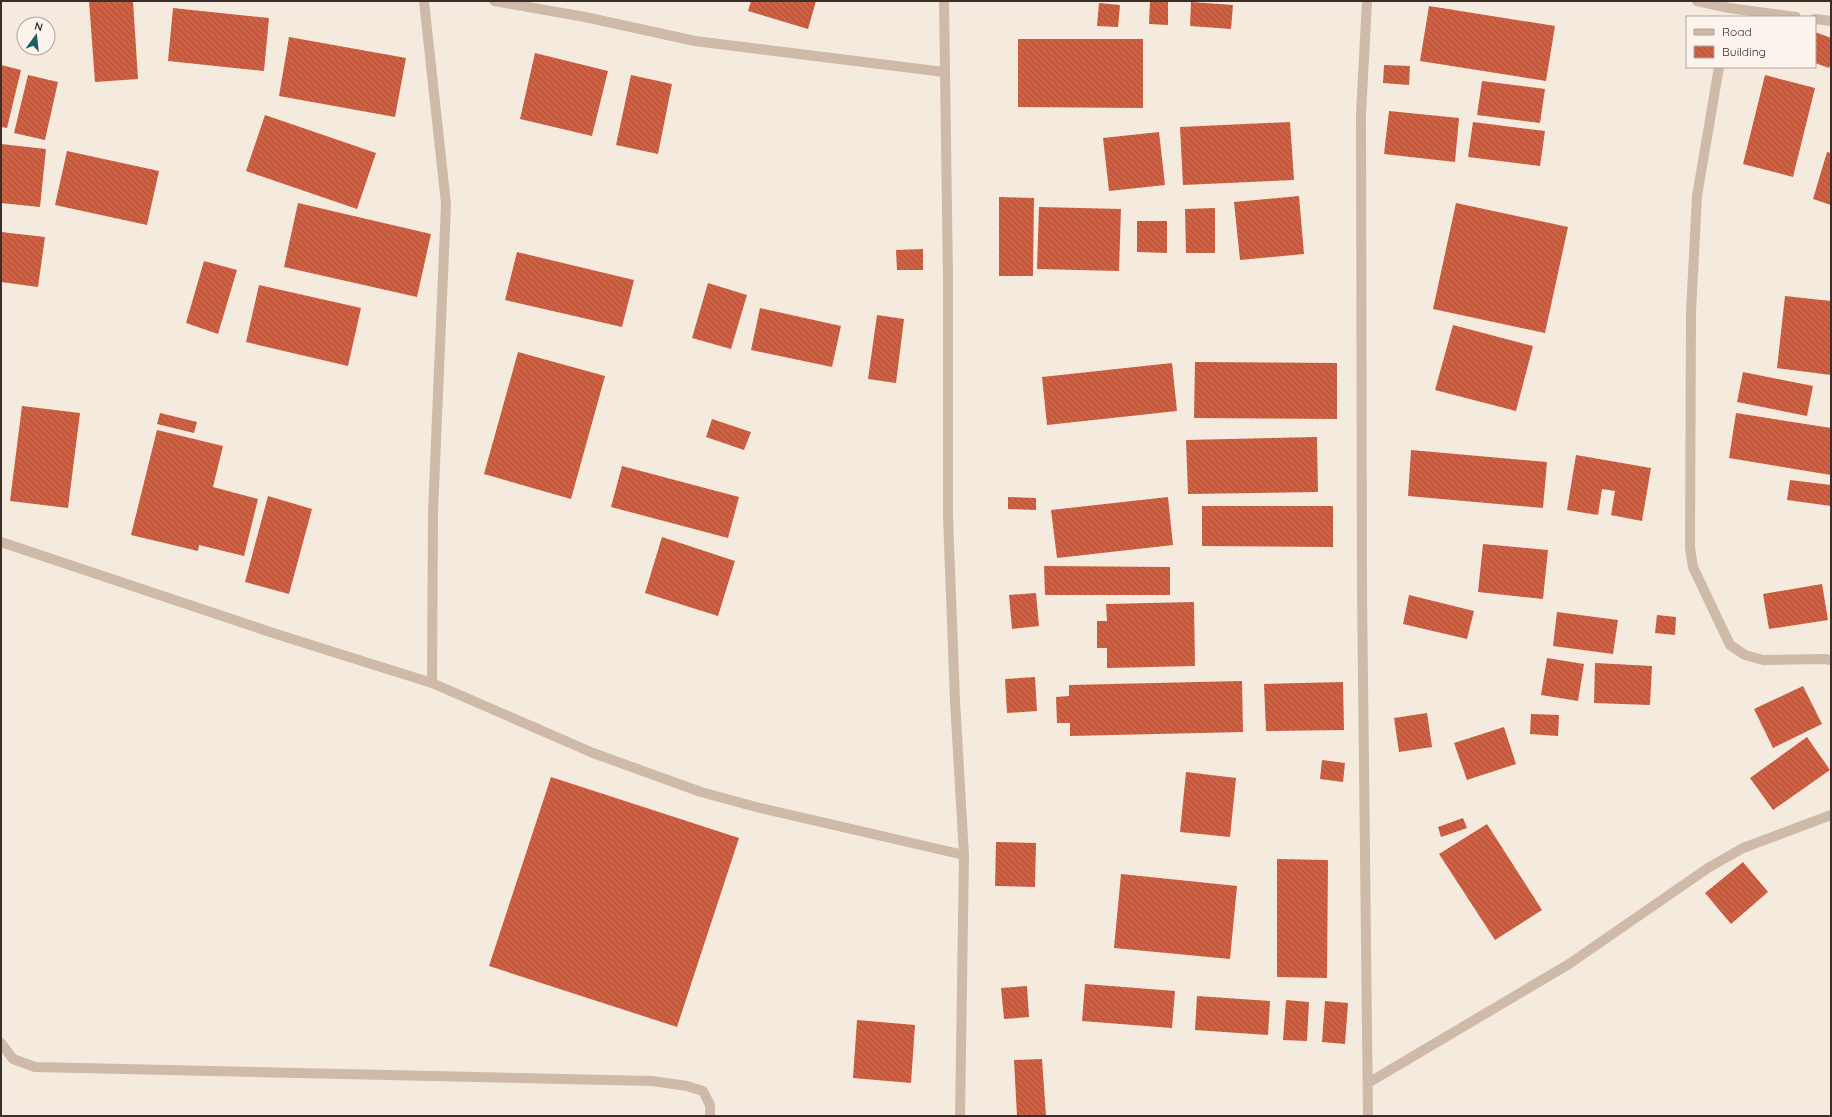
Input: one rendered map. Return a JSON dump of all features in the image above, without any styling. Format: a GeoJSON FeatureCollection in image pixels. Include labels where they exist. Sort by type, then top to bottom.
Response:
{"type":"FeatureCollection","features":[{"type":"Feature","properties":{"kind":"street"},"geometry":{"type":"LineString","coordinates":[[424,1],[446,204],[433,512],[432,683]]}},
{"type":"Feature","properties":{"kind":"street"},"geometry":{"type":"LineString","coordinates":[[494,1],[695,41],[944,72]]}},
{"type":"Feature","properties":{"kind":"street"},"geometry":{"type":"LineString","coordinates":[[944,1],[948,278],[948,517],[955,701],[964,855],[960,1116]]}},
{"type":"Feature","properties":{"kind":"street"},"geometry":{"type":"LineString","coordinates":[[1367,1],[1361,114],[1362,592],[1368,1116]]}},
{"type":"Feature","properties":{"kind":"street"},"geometry":{"type":"LineString","coordinates":[[1697,1],[1728,13],[1779,16]]}},
{"type":"Feature","properties":{"kind":"street"},"geometry":{"type":"LineString","coordinates":[[1816,19],[1831,22]]}},
{"type":"Feature","properties":{"kind":"street"},"geometry":{"type":"LineString","coordinates":[[1719,68],[1698,196],[1691,304],[1690,548],[1693,567],[1730,645],[1746,655],[1763,660],[1831,660]]}},
{"type":"Feature","properties":{"kind":"street"},"geometry":{"type":"LineString","coordinates":[[1,542],[273,633],[432,683],[593,753],[702,792],[760,808],[964,855]]}},
{"type":"Feature","properties":{"kind":"street"},"geometry":{"type":"LineString","coordinates":[[1368,1083],[1569,964],[1708,868],[1743,848],[1831,815]]}},
{"type":"Feature","properties":{"kind":"street"},"geometry":{"type":"LineString","coordinates":[[1,1043],[13,1059],[35,1067],[652,1081],[687,1086],[703,1091],[710,1105],[710,1116]]}},
{"type":"Feature","properties":{"kind":"building"},"geometry":{"type":"Polygon","coordinates":[[[89,1],[133,1],[138,79],[95,82],[89,1]]]}},
{"type":"Feature","properties":{"kind":"building"},"geometry":{"type":"Polygon","coordinates":[[[751,1],[816,1],[808,29],[748,11],[751,1]]]}},
{"type":"Feature","properties":{"kind":"building"},"geometry":{"type":"Polygon","coordinates":[[[1150,2],[1168,2],[1168,25],[1149,24],[1150,2]]]}},
{"type":"Feature","properties":{"kind":"building"},"geometry":{"type":"Polygon","coordinates":[[[1191,2],[1233,5],[1231,29],[1190,26],[1191,2]]]}},
{"type":"Feature","properties":{"kind":"building"},"geometry":{"type":"Polygon","coordinates":[[[1099,3],[1120,5],[1118,27],[1097,26],[1099,3]]]}},
{"type":"Feature","properties":{"kind":"building"},"geometry":{"type":"Polygon","coordinates":[[[1429,6],[1555,26],[1546,81],[1420,61],[1429,6]]]}},
{"type":"Feature","properties":{"kind":"building"},"geometry":{"type":"Polygon","coordinates":[[[173,8],[269,18],[264,71],[168,61],[173,8]]]}},
{"type":"Feature","properties":{"kind":"building"},"geometry":{"type":"Polygon","coordinates":[[[1816,32],[1831,38],[1831,62],[1829,68],[1816,63],[1816,32]]]}},
{"type":"Feature","properties":{"kind":"building"},"geometry":{"type":"Polygon","coordinates":[[[289,37],[406,58],[395,117],[279,96],[289,37]]]}},
{"type":"Feature","properties":{"kind":"building"},"geometry":{"type":"Polygon","coordinates":[[[1018,39],[1143,39],[1143,108],[1018,107],[1018,39]]]}},
{"type":"Feature","properties":{"kind":"building"},"geometry":{"type":"Polygon","coordinates":[[[535,53],[608,71],[592,136],[520,119],[535,53]]]}},
{"type":"Feature","properties":{"kind":"building"},"geometry":{"type":"Polygon","coordinates":[[[1,65],[21,70],[7,128],[1,127],[1,65]]]}},
{"type":"Feature","properties":{"kind":"building"},"geometry":{"type":"Polygon","coordinates":[[[1384,65],[1410,66],[1409,85],[1383,83],[1384,65]]]}},
{"type":"Feature","properties":{"kind":"building"},"geometry":{"type":"Polygon","coordinates":[[[28,75],[58,82],[45,140],[14,133],[28,75]]]}},
{"type":"Feature","properties":{"kind":"building"},"geometry":{"type":"Polygon","coordinates":[[[631,75],[672,84],[658,154],[616,145],[631,75]]]}},
{"type":"Feature","properties":{"kind":"building"},"geometry":{"type":"Polygon","coordinates":[[[1765,75],[1815,88],[1793,177],[1743,164],[1765,75]]]}},
{"type":"Feature","properties":{"kind":"building"},"geometry":{"type":"Polygon","coordinates":[[[1482,81],[1545,89],[1540,123],[1477,115],[1482,81]]]}},
{"type":"Feature","properties":{"kind":"building"},"geometry":{"type":"Polygon","coordinates":[[[1389,111],[1459,118],[1455,162],[1384,154],[1389,111]]]}},
{"type":"Feature","properties":{"kind":"building"},"geometry":{"type":"Polygon","coordinates":[[[265,115],[376,153],[357,209],[246,171],[265,115]]]}},
{"type":"Feature","properties":{"kind":"building"},"geometry":{"type":"Polygon","coordinates":[[[1290,122],[1294,180],[1183,185],[1180,127],[1290,122]]]}},
{"type":"Feature","properties":{"kind":"building"},"geometry":{"type":"Polygon","coordinates":[[[1473,122],[1545,131],[1540,166],[1468,157],[1473,122]]]}},
{"type":"Feature","properties":{"kind":"building"},"geometry":{"type":"Polygon","coordinates":[[[1159,132],[1165,185],[1109,191],[1103,138],[1159,132]]]}},
{"type":"Feature","properties":{"kind":"building"},"geometry":{"type":"Polygon","coordinates":[[[1,144],[46,149],[40,207],[1,203],[1,144]]]}},
{"type":"Feature","properties":{"kind":"building"},"geometry":{"type":"Polygon","coordinates":[[[67,151],[159,171],[147,225],[55,205],[67,151]]]}},
{"type":"Feature","properties":{"kind":"building"},"geometry":{"type":"Polygon","coordinates":[[[1827,152],[1831,153],[1831,205],[1813,199],[1827,152]]]}},
{"type":"Feature","properties":{"kind":"building"},"geometry":{"type":"Polygon","coordinates":[[[1299,196],[1304,254],[1240,260],[1234,202],[1299,196]]]}},
{"type":"Feature","properties":{"kind":"building"},"geometry":{"type":"Polygon","coordinates":[[[999,197],[1034,198],[1033,276],[999,276],[999,197]]]}},
{"type":"Feature","properties":{"kind":"building"},"geometry":{"type":"Polygon","coordinates":[[[298,203],[431,234],[417,297],[284,267],[298,203]]]}},
{"type":"Feature","properties":{"kind":"building"},"geometry":{"type":"Polygon","coordinates":[[[1456,203],[1568,227],[1545,333],[1433,309],[1456,203]]]}},
{"type":"Feature","properties":{"kind":"building"},"geometry":{"type":"Polygon","coordinates":[[[1039,207],[1121,209],[1119,271],[1037,269],[1039,207]]]}},
{"type":"Feature","properties":{"kind":"building"},"geometry":{"type":"Polygon","coordinates":[[[1215,208],[1215,253],[1186,253],[1185,209],[1215,208]]]}},
{"type":"Feature","properties":{"kind":"building"},"geometry":{"type":"Polygon","coordinates":[[[1137,221],[1167,221],[1167,253],[1137,252],[1137,221]]]}},
{"type":"Feature","properties":{"kind":"building"},"geometry":{"type":"Polygon","coordinates":[[[1,232],[45,237],[38,287],[1,282],[1,232]]]}},
{"type":"Feature","properties":{"kind":"building"},"geometry":{"type":"Polygon","coordinates":[[[923,249],[923,270],[897,270],[896,250],[923,249]]]}},
{"type":"Feature","properties":{"kind":"building"},"geometry":{"type":"Polygon","coordinates":[[[517,252],[634,280],[622,327],[505,300],[517,252]]]}},
{"type":"Feature","properties":{"kind":"building"},"geometry":{"type":"Polygon","coordinates":[[[204,261],[237,270],[218,334],[186,323],[204,261]]]}},
{"type":"Feature","properties":{"kind":"building"},"geometry":{"type":"Polygon","coordinates":[[[708,283],[747,295],[731,349],[692,338],[708,283]]]}},
{"type":"Feature","properties":{"kind":"building"},"geometry":{"type":"Polygon","coordinates":[[[259,285],[361,308],[348,366],[246,342],[259,285]]]}},
{"type":"Feature","properties":{"kind":"building"},"geometry":{"type":"Polygon","coordinates":[[[1785,296],[1831,301],[1831,375],[1777,368],[1785,296]]]}},
{"type":"Feature","properties":{"kind":"building"},"geometry":{"type":"Polygon","coordinates":[[[760,308],[841,326],[832,367],[751,350],[760,308]]]}},
{"type":"Feature","properties":{"kind":"building"},"geometry":{"type":"Polygon","coordinates":[[[877,315],[904,319],[896,383],[868,379],[877,315]]]}},
{"type":"Feature","properties":{"kind":"building"},"geometry":{"type":"Polygon","coordinates":[[[1453,325],[1533,346],[1516,411],[1435,390],[1453,325]]]}},
{"type":"Feature","properties":{"kind":"building"},"geometry":{"type":"Polygon","coordinates":[[[518,352],[605,376],[571,499],[484,474],[518,352]]]}},
{"type":"Feature","properties":{"kind":"building"},"geometry":{"type":"Polygon","coordinates":[[[1195,362],[1337,363],[1337,419],[1194,418],[1195,362]]]}},
{"type":"Feature","properties":{"kind":"building"},"geometry":{"type":"Polygon","coordinates":[[[1172,363],[1177,411],[1047,425],[1042,377],[1172,363]]]}},
{"type":"Feature","properties":{"kind":"building"},"geometry":{"type":"Polygon","coordinates":[[[1743,372],[1813,386],[1807,416],[1737,402],[1743,372]]]}},
{"type":"Feature","properties":{"kind":"building"},"geometry":{"type":"Polygon","coordinates":[[[22,406],[80,413],[68,508],[10,501],[22,406]]]}},
{"type":"Feature","properties":{"kind":"building"},"geometry":{"type":"Polygon","coordinates":[[[160,413],[197,422],[194,433],[157,424],[160,413]]]}},
{"type":"Feature","properties":{"kind":"building"},"geometry":{"type":"Polygon","coordinates":[[[1736,413],[1831,428],[1831,475],[1729,458],[1736,413]]]}},
{"type":"Feature","properties":{"kind":"building"},"geometry":{"type":"Polygon","coordinates":[[[712,419],[751,432],[744,450],[706,437],[712,419]]]}},
{"type":"Feature","properties":{"kind":"building"},"geometry":{"type":"Polygon","coordinates":[[[157,430],[223,446],[213,487],[258,499],[244,556],[199,545],[198,551],[131,535],[157,430]]]}},
{"type":"Feature","properties":{"kind":"building"},"geometry":{"type":"Polygon","coordinates":[[[1317,437],[1318,492],[1188,494],[1186,440],[1317,437]]]}},
{"type":"Feature","properties":{"kind":"building"},"geometry":{"type":"Polygon","coordinates":[[[1411,450],[1547,462],[1543,508],[1408,496],[1411,450]]]}},
{"type":"Feature","properties":{"kind":"building"},"geometry":{"type":"Polygon","coordinates":[[[1576,455],[1651,468],[1642,521],[1611,515],[1615,491],[1602,489],[1598,515],[1567,510],[1576,455]]]}},
{"type":"Feature","properties":{"kind":"building"},"geometry":{"type":"Polygon","coordinates":[[[622,466],[739,497],[728,538],[611,507],[622,466]]]}},
{"type":"Feature","properties":{"kind":"building"},"geometry":{"type":"Polygon","coordinates":[[[1790,480],[1831,485],[1831,506],[1787,500],[1790,480]]]}},
{"type":"Feature","properties":{"kind":"building"},"geometry":{"type":"Polygon","coordinates":[[[268,496],[312,509],[289,594],[245,582],[268,496]]]}},
{"type":"Feature","properties":{"kind":"building"},"geometry":{"type":"Polygon","coordinates":[[[1008,497],[1036,498],[1036,510],[1008,509],[1008,497]]]}},
{"type":"Feature","properties":{"kind":"building"},"geometry":{"type":"Polygon","coordinates":[[[1168,497],[1173,545],[1057,558],[1051,510],[1168,497]]]}},
{"type":"Feature","properties":{"kind":"building"},"geometry":{"type":"Polygon","coordinates":[[[1202,506],[1333,506],[1333,547],[1202,546],[1202,506]]]}},
{"type":"Feature","properties":{"kind":"building"},"geometry":{"type":"Polygon","coordinates":[[[662,537],[735,561],[718,616],[645,593],[662,537]]]}},
{"type":"Feature","properties":{"kind":"building"},"geometry":{"type":"Polygon","coordinates":[[[1483,544],[1548,550],[1543,599],[1478,592],[1483,544]]]}},
{"type":"Feature","properties":{"kind":"building"},"geometry":{"type":"Polygon","coordinates":[[[1044,566],[1170,567],[1170,595],[1045,595],[1044,566]]]}},
{"type":"Feature","properties":{"kind":"building"},"geometry":{"type":"Polygon","coordinates":[[[1822,584],[1828,620],[1769,629],[1763,594],[1822,584]]]}},
{"type":"Feature","properties":{"kind":"building"},"geometry":{"type":"Polygon","coordinates":[[[1036,593],[1039,626],[1012,629],[1009,595],[1036,593]]]}},
{"type":"Feature","properties":{"kind":"building"},"geometry":{"type":"Polygon","coordinates":[[[1409,595],[1474,611],[1467,639],[1403,624],[1409,595]]]}},
{"type":"Feature","properties":{"kind":"building"},"geometry":{"type":"Polygon","coordinates":[[[1194,602],[1195,666],[1107,668],[1107,648],[1097,648],[1097,621],[1107,621],[1106,604],[1194,602]]]}},
{"type":"Feature","properties":{"kind":"building"},"geometry":{"type":"Polygon","coordinates":[[[1557,612],[1618,620],[1613,654],[1553,646],[1557,612]]]}},
{"type":"Feature","properties":{"kind":"building"},"geometry":{"type":"Polygon","coordinates":[[[1657,615],[1676,617],[1675,635],[1655,633],[1657,615]]]}},
{"type":"Feature","properties":{"kind":"building"},"geometry":{"type":"Polygon","coordinates":[[[1547,658],[1584,664],[1578,701],[1541,695],[1547,658]]]}},
{"type":"Feature","properties":{"kind":"building"},"geometry":{"type":"Polygon","coordinates":[[[1595,663],[1652,666],[1650,705],[1594,703],[1595,663]]]}},
{"type":"Feature","properties":{"kind":"building"},"geometry":{"type":"Polygon","coordinates":[[[1035,677],[1037,711],[1007,713],[1005,679],[1035,677]]]}},
{"type":"Feature","properties":{"kind":"building"},"geometry":{"type":"Polygon","coordinates":[[[1242,681],[1243,732],[1070,736],[1070,723],[1057,723],[1056,697],[1069,696],[1069,685],[1242,681]]]}},
{"type":"Feature","properties":{"kind":"building"},"geometry":{"type":"Polygon","coordinates":[[[1343,682],[1344,730],[1266,731],[1264,684],[1343,682]]]}},
{"type":"Feature","properties":{"kind":"building"},"geometry":{"type":"Polygon","coordinates":[[[1803,686],[1822,724],[1773,748],[1754,709],[1803,686]]]}},
{"type":"Feature","properties":{"kind":"building"},"geometry":{"type":"Polygon","coordinates":[[[1427,713],[1432,747],[1399,752],[1394,718],[1427,713]]]}},
{"type":"Feature","properties":{"kind":"building"},"geometry":{"type":"Polygon","coordinates":[[[1531,714],[1559,715],[1558,736],[1530,734],[1531,714]]]}},
{"type":"Feature","properties":{"kind":"building"},"geometry":{"type":"Polygon","coordinates":[[[1504,727],[1516,764],[1467,780],[1454,743],[1504,727]]]}},
{"type":"Feature","properties":{"kind":"building"},"geometry":{"type":"Polygon","coordinates":[[[1807,737],[1830,770],[1773,810],[1750,778],[1807,737]]]}},
{"type":"Feature","properties":{"kind":"building"},"geometry":{"type":"Polygon","coordinates":[[[1322,760],[1345,763],[1343,782],[1320,779],[1322,760]]]}},
{"type":"Feature","properties":{"kind":"building"},"geometry":{"type":"Polygon","coordinates":[[[1186,772],[1236,778],[1230,837],[1180,832],[1186,772]]]}},
{"type":"Feature","properties":{"kind":"building"},"geometry":{"type":"Polygon","coordinates":[[[551,777],[739,838],[677,1027],[489,966],[551,777]]]}},
{"type":"Feature","properties":{"kind":"building"},"geometry":{"type":"Polygon","coordinates":[[[1463,818],[1467,828],[1441,837],[1438,827],[1463,818]]]}},
{"type":"Feature","properties":{"kind":"building"},"geometry":{"type":"Polygon","coordinates":[[[1487,824],[1542,910],[1495,940],[1439,854],[1487,824]]]}},
{"type":"Feature","properties":{"kind":"building"},"geometry":{"type":"Polygon","coordinates":[[[996,842],[1036,843],[1035,887],[995,886],[996,842]]]}},
{"type":"Feature","properties":{"kind":"building"},"geometry":{"type":"Polygon","coordinates":[[[1277,859],[1328,860],[1327,978],[1277,977],[1277,859]]]}},
{"type":"Feature","properties":{"kind":"building"},"geometry":{"type":"Polygon","coordinates":[[[1743,862],[1768,892],[1731,924],[1705,893],[1743,862]]]}},
{"type":"Feature","properties":{"kind":"building"},"geometry":{"type":"Polygon","coordinates":[[[1121,874],[1237,886],[1230,959],[1114,948],[1121,874]]]}},
{"type":"Feature","properties":{"kind":"building"},"geometry":{"type":"Polygon","coordinates":[[[1085,984],[1175,991],[1172,1028],[1082,1021],[1085,984]]]}},
{"type":"Feature","properties":{"kind":"building"},"geometry":{"type":"Polygon","coordinates":[[[1027,986],[1029,1017],[1004,1019],[1001,988],[1027,986]]]}},
{"type":"Feature","properties":{"kind":"building"},"geometry":{"type":"Polygon","coordinates":[[[1197,996],[1270,1001],[1268,1035],[1195,1030],[1197,996]]]}},
{"type":"Feature","properties":{"kind":"building"},"geometry":{"type":"Polygon","coordinates":[[[1286,1000],[1309,1002],[1307,1041],[1283,1040],[1286,1000]]]}},
{"type":"Feature","properties":{"kind":"building"},"geometry":{"type":"Polygon","coordinates":[[[1325,1001],[1348,1003],[1345,1044],[1322,1042],[1325,1001]]]}},
{"type":"Feature","properties":{"kind":"building"},"geometry":{"type":"Polygon","coordinates":[[[857,1020],[915,1025],[911,1083],[853,1078],[857,1020]]]}},
{"type":"Feature","properties":{"kind":"building"},"geometry":{"type":"Polygon","coordinates":[[[1042,1059],[1046,1116],[1017,1116],[1014,1060],[1042,1059]]]}}]}
